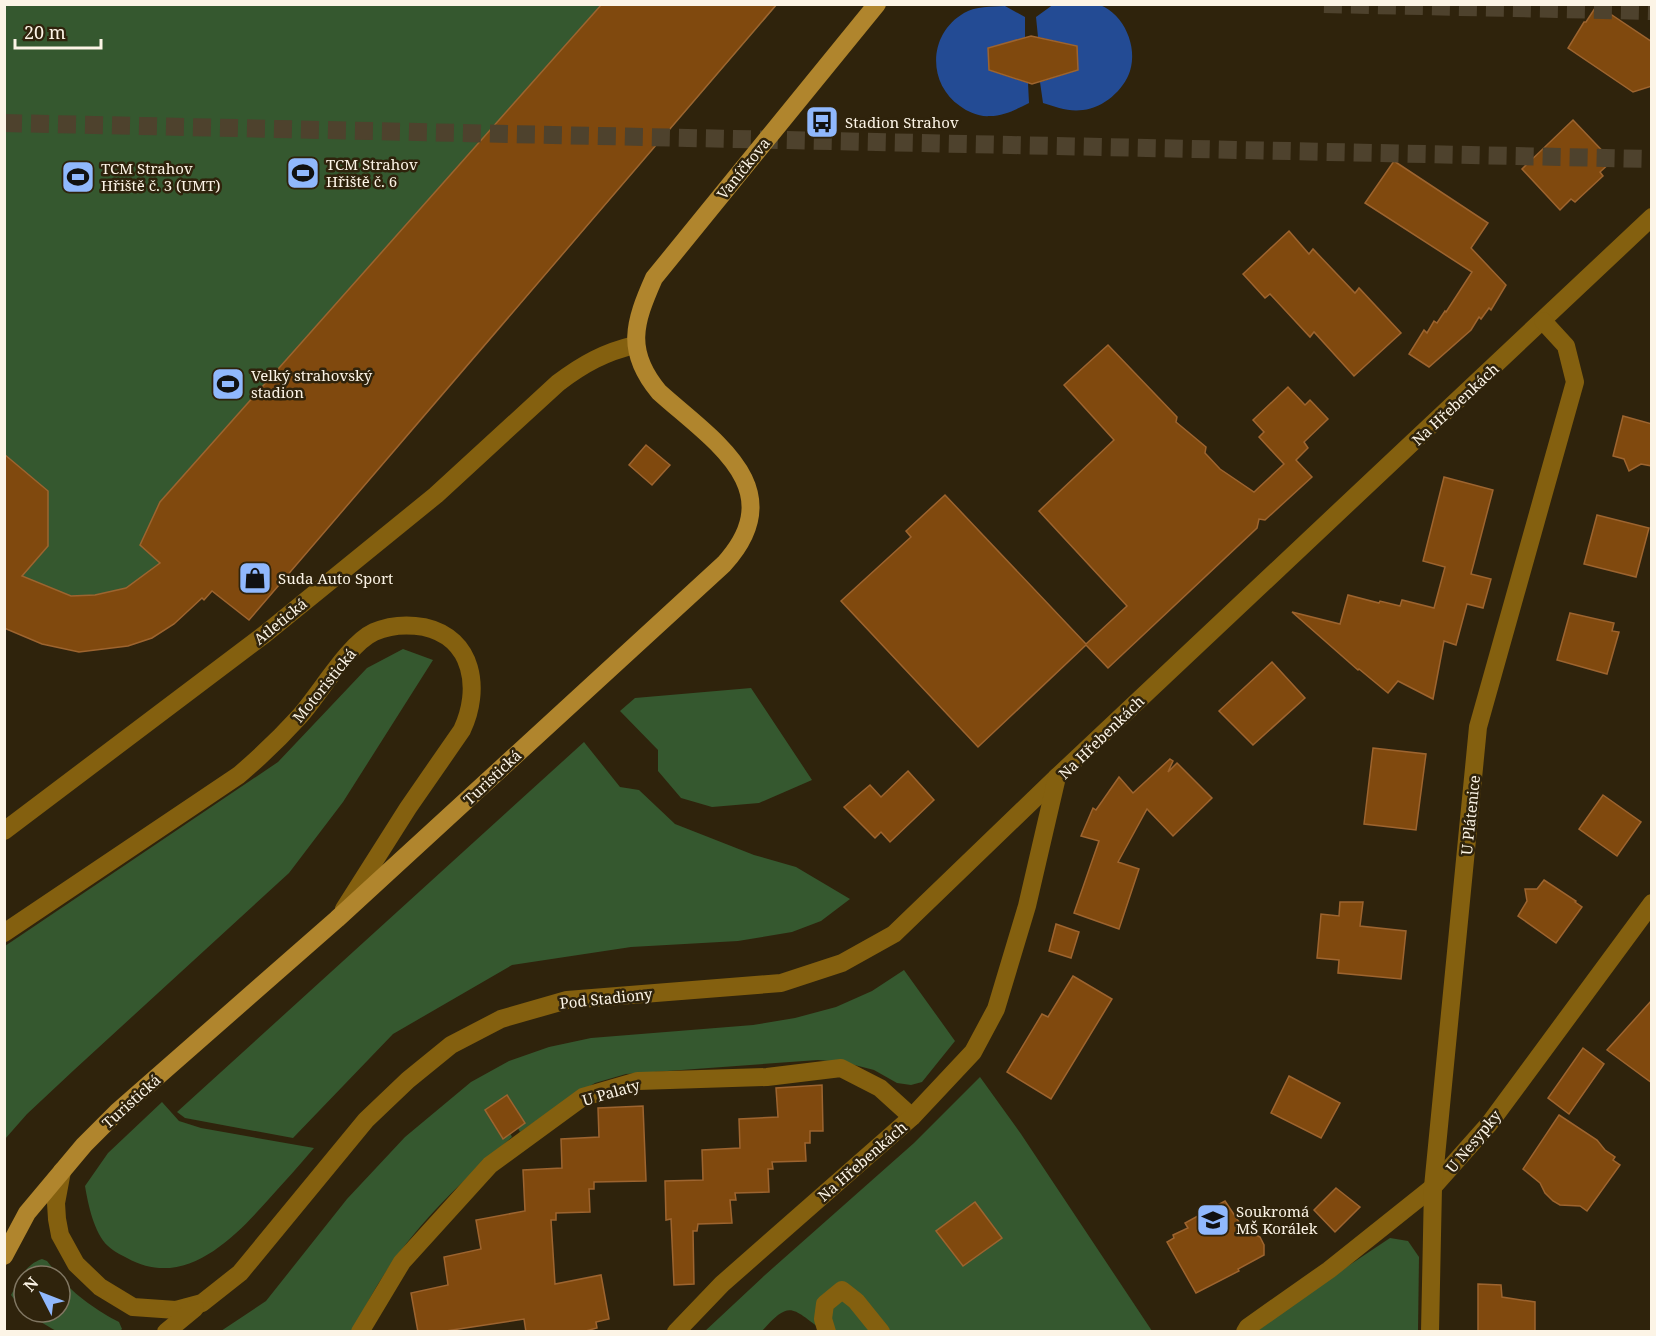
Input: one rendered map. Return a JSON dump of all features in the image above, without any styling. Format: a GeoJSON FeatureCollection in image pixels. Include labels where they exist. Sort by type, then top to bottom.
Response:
{"type":"FeatureCollection","features":[{"type":"Feature","properties":{"kind":"main road","name":"Vaníčkova"},"geometry":{"type":"LineString","coordinates":[[635,345],[641,307],[654,278],[877,4]]}},
{"type":"Feature","properties":{"kind":"main road","name":"Turistická"},"geometry":{"type":"LineString","coordinates":[[62,1171],[117,1112],[337,919],[735,552],[751,513],[743,475],[727,453],[659,392],[643,369],[635,345]]}},
{"type":"Feature","properties":{"kind":"main road"},"geometry":{"type":"LineString","coordinates":[[4,1256],[27,1213],[62,1171]]}},
{"type":"Feature","properties":{"kind":"street","name":"Na Hřebenkách"},"geometry":{"type":"LineString","coordinates":[[676,1332],[722,1284],[912,1117],[973,1052],[996,1009],[1027,906],[1056,777],[1652,217]]}},
{"type":"Feature","properties":{"kind":"street","name":"U Plátenice"},"geometry":{"type":"LineString","coordinates":[[1430,1332],[1434,1187],[1478,727],[1575,382],[1566,346],[1543,321]]}},
{"type":"Feature","properties":{"kind":"street","name":"Atletická"},"geometry":{"type":"LineString","coordinates":[[4,831],[265,634],[436,495],[558,383],[580,366],[600,355],[635,345]]}},
{"type":"Feature","properties":{"kind":"street","name":"Motoristická"},"geometry":{"type":"LineString","coordinates":[[4,933],[239,775],[300,716],[358,643],[373,633],[389,627],[402,625],[431,629],[451,640],[468,664],[473,687],[473,702],[469,716],[337,919]]}},
{"type":"Feature","properties":{"kind":"street","name":"Pod Stadiony"},"geometry":{"type":"LineString","coordinates":[[166,1332],[240,1273],[366,1120],[408,1080],[451,1045],[501,1019],[567,1000],[781,983],[842,963],[894,934],[1056,777]]}},
{"type":"Feature","properties":{"kind":"street","name":"U Nesypky"},"geometry":{"type":"LineString","coordinates":[[1245,1332],[1248,1327],[1329,1270],[1434,1187],[1489,1124],[1652,903]]}},
{"type":"Feature","properties":{"kind":"street","name":"U Palaty"},"geometry":{"type":"LineString","coordinates":[[360,1332],[402,1262],[490,1165],[583,1097],[638,1082],[767,1077],[841,1068],[880,1088],[912,1117]]}},
{"type":"Feature","properties":{"kind":"street","name":"Pod Stadiony"},"geometry":{"type":"LineString","coordinates":[[62,1171],[56,1203],[60,1235],[76,1264],[87,1277],[133,1307],[176,1310],[202,1303]]}},
{"type":"Feature","properties":{"kind":"street"},"geometry":{"type":"LineString","coordinates":[[827,1332],[823,1319],[825,1304],[842,1290],[856,1301],[881,1332]]}},
{"type":"Feature","properties":{"kind":"green space","name":"Velký strahovský stadion"},"geometry":{"type":"Polygon","coordinates":[[[4,5],[777,5],[249,620],[214,588],[204,600],[202,598],[174,624],[152,638],[79,652],[42,644],[5,627],[4,5]]]}},
{"type":"Feature","properties":{"kind":"green space"},"geometry":{"type":"Polygon","coordinates":[[[403,649],[433,660],[343,802],[289,873],[27,1114],[5,1139],[5,946],[278,762],[367,668],[403,649]]]}},
{"type":"Feature","properties":{"kind":"green space"},"geometry":{"type":"Polygon","coordinates":[[[751,688],[812,780],[759,803],[712,807],[681,798],[658,771],[658,750],[620,711],[635,698],[751,688]]]}},
{"type":"Feature","properties":{"kind":"green space"},"geometry":{"type":"Polygon","coordinates":[[[584,742],[620,787],[639,790],[675,824],[754,855],[796,867],[850,899],[821,921],[792,932],[738,941],[631,947],[512,965],[393,1034],[293,1138],[185,1118],[177,1112],[584,742]]]}},
{"type":"Feature","properties":{"kind":"green space"},"geometry":{"type":"Polygon","coordinates":[[[904,970],[955,1041],[922,1082],[911,1085],[897,1083],[874,1070],[843,1062],[818,1060],[626,1074],[595,1083],[520,1132],[518,1128],[525,1123],[507,1095],[485,1110],[502,1138],[510,1133],[512,1137],[421,1225],[384,1275],[354,1331],[221,1331],[266,1301],[347,1199],[405,1137],[471,1082],[509,1061],[549,1047],[591,1038],[753,1025],[795,1018],[836,1007],[872,991],[904,970]]]}},
{"type":"Feature","properties":{"kind":"green space"},"geometry":{"type":"Polygon","coordinates":[[[980,1077],[1021,1134],[1152,1331],[824,1331],[792,1310],[779,1314],[762,1331],[704,1332],[914,1143],[980,1077]],[[936,1231],[963,1266],[1001,1238],[936,1231]]]}},
{"type":"Feature","properties":{"kind":"green space"},"geometry":{"type":"Polygon","coordinates":[[[162,1102],[179,1121],[201,1128],[314,1148],[254,1215],[223,1244],[206,1256],[187,1264],[168,1268],[148,1266],[125,1257],[108,1246],[95,1226],[85,1186],[108,1153],[162,1102]]]}},
{"type":"Feature","properties":{"kind":"green space"},"geometry":{"type":"Polygon","coordinates":[[[1390,1238],[1408,1241],[1419,1257],[1418,1331],[1249,1332],[1390,1238]]]}},
{"type":"Feature","properties":{"kind":"green space"},"geometry":{"type":"Polygon","coordinates":[[[42,1259],[49,1264],[33,1264],[42,1259]]]}},
{"type":"Feature","properties":{"kind":"green space"},"geometry":{"type":"Polygon","coordinates":[[[72,1290],[119,1322],[122,1329],[119,1332],[56,1331],[44,1324],[72,1324],[72,1290]]]}},
{"type":"Feature","properties":{"kind":"water"},"geometry":{"type":"Polygon","coordinates":[[[1054,4],[1100,5],[1109,9],[1116,16],[1127,32],[1132,62],[1127,78],[1112,97],[1091,109],[1062,109],[1043,103],[1040,82],[1078,70],[1076,46],[1038,37],[1036,17],[1054,4]]]}},
{"type":"Feature","properties":{"kind":"water"},"geometry":{"type":"Polygon","coordinates":[[[1005,6],[1025,17],[1025,38],[989,70],[1028,83],[1029,103],[1000,115],[978,115],[960,106],[949,96],[942,85],[937,72],[938,46],[952,22],[964,13],[979,8],[1005,6]]]}},
{"type":"Feature","properties":{"kind":"building"},"geometry":{"type":"Polygon","coordinates":[[[602,4],[777,4],[249,620],[212,591],[174,624],[152,638],[128,646],[79,652],[42,644],[4,628],[4,454],[48,491],[48,546],[22,576],[71,596],[95,595],[126,588],[160,563],[140,545],[160,502],[602,4]]]}},
{"type":"Feature","properties":{"kind":"building"},"geometry":{"type":"Polygon","coordinates":[[[1597,5],[1652,42],[1652,86],[1633,92],[1568,48],[1597,5]]]}},
{"type":"Feature","properties":{"kind":"building"},"geometry":{"type":"Polygon","coordinates":[[[1031,36],[1077,46],[1078,70],[1032,84],[989,70],[988,48],[1031,36]]]}},
{"type":"Feature","properties":{"kind":"building"},"geometry":{"type":"Polygon","coordinates":[[[1573,120],[1612,161],[1600,172],[1603,176],[1575,202],[1571,199],[1560,210],[1522,169],[1573,120]]]}},
{"type":"Feature","properties":{"kind":"building"},"geometry":{"type":"Polygon","coordinates":[[[1394,161],[1488,223],[1471,248],[1506,285],[1491,310],[1489,308],[1481,319],[1479,317],[1471,330],[1429,367],[1409,354],[1424,330],[1427,333],[1434,321],[1437,323],[1446,312],[1472,272],[1365,203],[1394,161]]]}},
{"type":"Feature","properties":{"kind":"building"},"geometry":{"type":"Polygon","coordinates":[[[1289,231],[1309,254],[1313,249],[1355,293],[1359,288],[1401,333],[1354,376],[1314,332],[1310,337],[1270,294],[1265,298],[1243,274],[1289,231]]]}},
{"type":"Feature","properties":{"kind":"building"},"geometry":{"type":"Polygon","coordinates":[[[1108,345],[1177,417],[1176,422],[1206,447],[1205,453],[1220,469],[1254,492],[1284,464],[1259,437],[1264,432],[1253,420],[1288,387],[1305,405],[1310,400],[1328,419],[1304,442],[1308,448],[1296,460],[1312,477],[1265,520],[1259,519],[1257,528],[1108,668],[1086,645],[978,747],[841,601],[911,537],[906,531],[945,495],[1086,644],[1127,606],[1039,511],[1114,440],[1064,385],[1108,345]]]}},
{"type":"Feature","properties":{"kind":"building"},"geometry":{"type":"Polygon","coordinates":[[[1623,416],[1652,424],[1652,466],[1641,464],[1629,471],[1624,459],[1613,456],[1623,416]]]}},
{"type":"Feature","properties":{"kind":"building"},"geometry":{"type":"Polygon","coordinates":[[[646,445],[670,465],[652,485],[629,465],[646,445]]]}},
{"type":"Feature","properties":{"kind":"building"},"geometry":{"type":"Polygon","coordinates":[[[1444,477],[1493,490],[1471,574],[1491,579],[1483,608],[1467,604],[1456,645],[1444,641],[1433,699],[1398,681],[1388,693],[1292,612],[1340,624],[1348,595],[1379,603],[1380,601],[1400,606],[1402,600],[1434,608],[1445,567],[1423,561],[1444,477]]]}},
{"type":"Feature","properties":{"kind":"building"},"geometry":{"type":"Polygon","coordinates":[[[1597,515],[1649,528],[1636,577],[1584,564],[1597,515]]]}},
{"type":"Feature","properties":{"kind":"building"},"geometry":{"type":"Polygon","coordinates":[[[1570,613],[1614,623],[1612,631],[1619,632],[1607,674],[1557,660],[1570,613]]]}},
{"type":"Feature","properties":{"kind":"building"},"geometry":{"type":"Polygon","coordinates":[[[1272,662],[1305,698],[1253,745],[1219,711],[1272,662]]]}},
{"type":"Feature","properties":{"kind":"building"},"geometry":{"type":"Polygon","coordinates":[[[1373,748],[1426,754],[1416,830],[1364,824],[1373,748]]]}},
{"type":"Feature","properties":{"kind":"building"},"geometry":{"type":"Polygon","coordinates":[[[1170,759],[1173,761],[1168,772],[1177,763],[1212,798],[1173,836],[1147,809],[1118,862],[1139,869],[1119,929],[1074,913],[1099,841],[1081,836],[1093,808],[1096,810],[1119,777],[1133,793],[1170,759]]]}},
{"type":"Feature","properties":{"kind":"building"},"geometry":{"type":"Polygon","coordinates":[[[908,771],[934,800],[890,842],[881,832],[875,838],[844,807],[870,785],[881,797],[908,771]]]}},
{"type":"Feature","properties":{"kind":"building"},"geometry":{"type":"Polygon","coordinates":[[[1603,795],[1641,822],[1617,856],[1579,829],[1603,795]]]}},
{"type":"Feature","properties":{"kind":"building"},"geometry":{"type":"Polygon","coordinates":[[[1544,880],[1582,907],[1556,943],[1518,916],[1527,901],[1525,889],[1537,889],[1544,880]]]}},
{"type":"Feature","properties":{"kind":"building"},"geometry":{"type":"Polygon","coordinates":[[[1340,902],[1363,902],[1360,926],[1406,931],[1401,979],[1338,973],[1339,960],[1317,958],[1321,914],[1339,916],[1340,902]]]}},
{"type":"Feature","properties":{"kind":"building"},"geometry":{"type":"Polygon","coordinates":[[[1056,924],[1079,932],[1071,958],[1049,951],[1056,924]]]}},
{"type":"Feature","properties":{"kind":"building"},"geometry":{"type":"Polygon","coordinates":[[[1073,976],[1112,999],[1051,1099],[1007,1072],[1042,1014],[1048,1017],[1073,976]]]}},
{"type":"Feature","properties":{"kind":"building"},"geometry":{"type":"Polygon","coordinates":[[[1652,1000],[1652,1083],[1607,1050],[1652,1000]]]}},
{"type":"Feature","properties":{"kind":"building"},"geometry":{"type":"Polygon","coordinates":[[[1583,1048],[1604,1064],[1569,1114],[1548,1098],[1583,1048]]]}},
{"type":"Feature","properties":{"kind":"building"},"geometry":{"type":"Polygon","coordinates":[[[1289,1076],[1340,1103],[1321,1138],[1271,1113],[1289,1076]]]}},
{"type":"Feature","properties":{"kind":"building"},"geometry":{"type":"Polygon","coordinates":[[[822,1085],[823,1131],[810,1131],[810,1143],[805,1143],[806,1161],[772,1162],[773,1169],[768,1169],[769,1192],[735,1193],[736,1200],[730,1200],[732,1223],[698,1224],[697,1231],[693,1231],[694,1284],[674,1285],[671,1219],[666,1220],[665,1181],[703,1180],[702,1150],[740,1148],[739,1119],[778,1117],[776,1088],[822,1085]]]}},
{"type":"Feature","properties":{"kind":"building"},"geometry":{"type":"Polygon","coordinates":[[[507,1095],[525,1123],[503,1139],[485,1110],[507,1095]]]}},
{"type":"Feature","properties":{"kind":"building"},"geometry":{"type":"Polygon","coordinates":[[[643,1106],[646,1181],[594,1182],[594,1189],[589,1189],[590,1212],[556,1213],[556,1220],[551,1220],[555,1284],[601,1275],[609,1319],[596,1322],[597,1328],[582,1332],[526,1332],[524,1319],[439,1332],[418,1332],[411,1293],[448,1285],[444,1257],[481,1249],[476,1220],[525,1211],[523,1170],[562,1168],[561,1139],[599,1137],[598,1108],[643,1106]]]}},
{"type":"Feature","properties":{"kind":"building"},"geometry":{"type":"Polygon","coordinates":[[[1559,1115],[1597,1140],[1620,1165],[1587,1211],[1580,1206],[1560,1205],[1553,1201],[1545,1193],[1540,1183],[1523,1169],[1559,1115]]]}},
{"type":"Feature","properties":{"kind":"building"},"geometry":{"type":"Polygon","coordinates":[[[1336,1188],[1360,1207],[1335,1232],[1314,1210],[1336,1188]]]}},
{"type":"Feature","properties":{"kind":"building"},"geometry":{"type":"Polygon","coordinates":[[[1225,1201],[1243,1228],[1260,1237],[1264,1245],[1264,1255],[1196,1293],[1167,1242],[1174,1238],[1173,1235],[1188,1228],[1185,1223],[1225,1201]]]}},
{"type":"Feature","properties":{"kind":"building"},"geometry":{"type":"Polygon","coordinates":[[[975,1202],[1002,1238],[963,1266],[936,1231],[975,1202]]]}},
{"type":"Feature","properties":{"kind":"building"},"geometry":{"type":"Polygon","coordinates":[[[1478,1284],[1501,1285],[1502,1297],[1535,1302],[1535,1332],[1478,1332],[1478,1284]]]}},
{"type":"Feature","properties":{"kind":"tunnel"},"geometry":{"type":"LineString","coordinates":[[1324,4],[1652,11]]}},
{"type":"Feature","properties":{"kind":"tunnel"},"geometry":{"type":"LineString","coordinates":[[4,123],[1652,159]]}},
{"type":"Feature","properties":{"kind":"place","name":"Stadion Strahov"},"geometry":{"type":"Point","coordinates":[822,122]}},
{"type":"Feature","properties":{"kind":"place","name":"TCM Strahov Hřiště č. 6"},"geometry":{"type":"Point","coordinates":[303,173]}},
{"type":"Feature","properties":{"kind":"place","name":"TCM Strahov Hřiště č. 3 (UMT)"},"geometry":{"type":"Point","coordinates":[78,177]}},
{"type":"Feature","properties":{"kind":"place","name":"Velký strahovský stadion"},"geometry":{"type":"Point","coordinates":[228,384]}},
{"type":"Feature","properties":{"kind":"place","name":"Suda Auto Sport"},"geometry":{"type":"Point","coordinates":[255,578]}},
{"type":"Feature","properties":{"kind":"place","name":"Soukromá MŠ Korálek"},"geometry":{"type":"Point","coordinates":[1213,1220]}}]}
